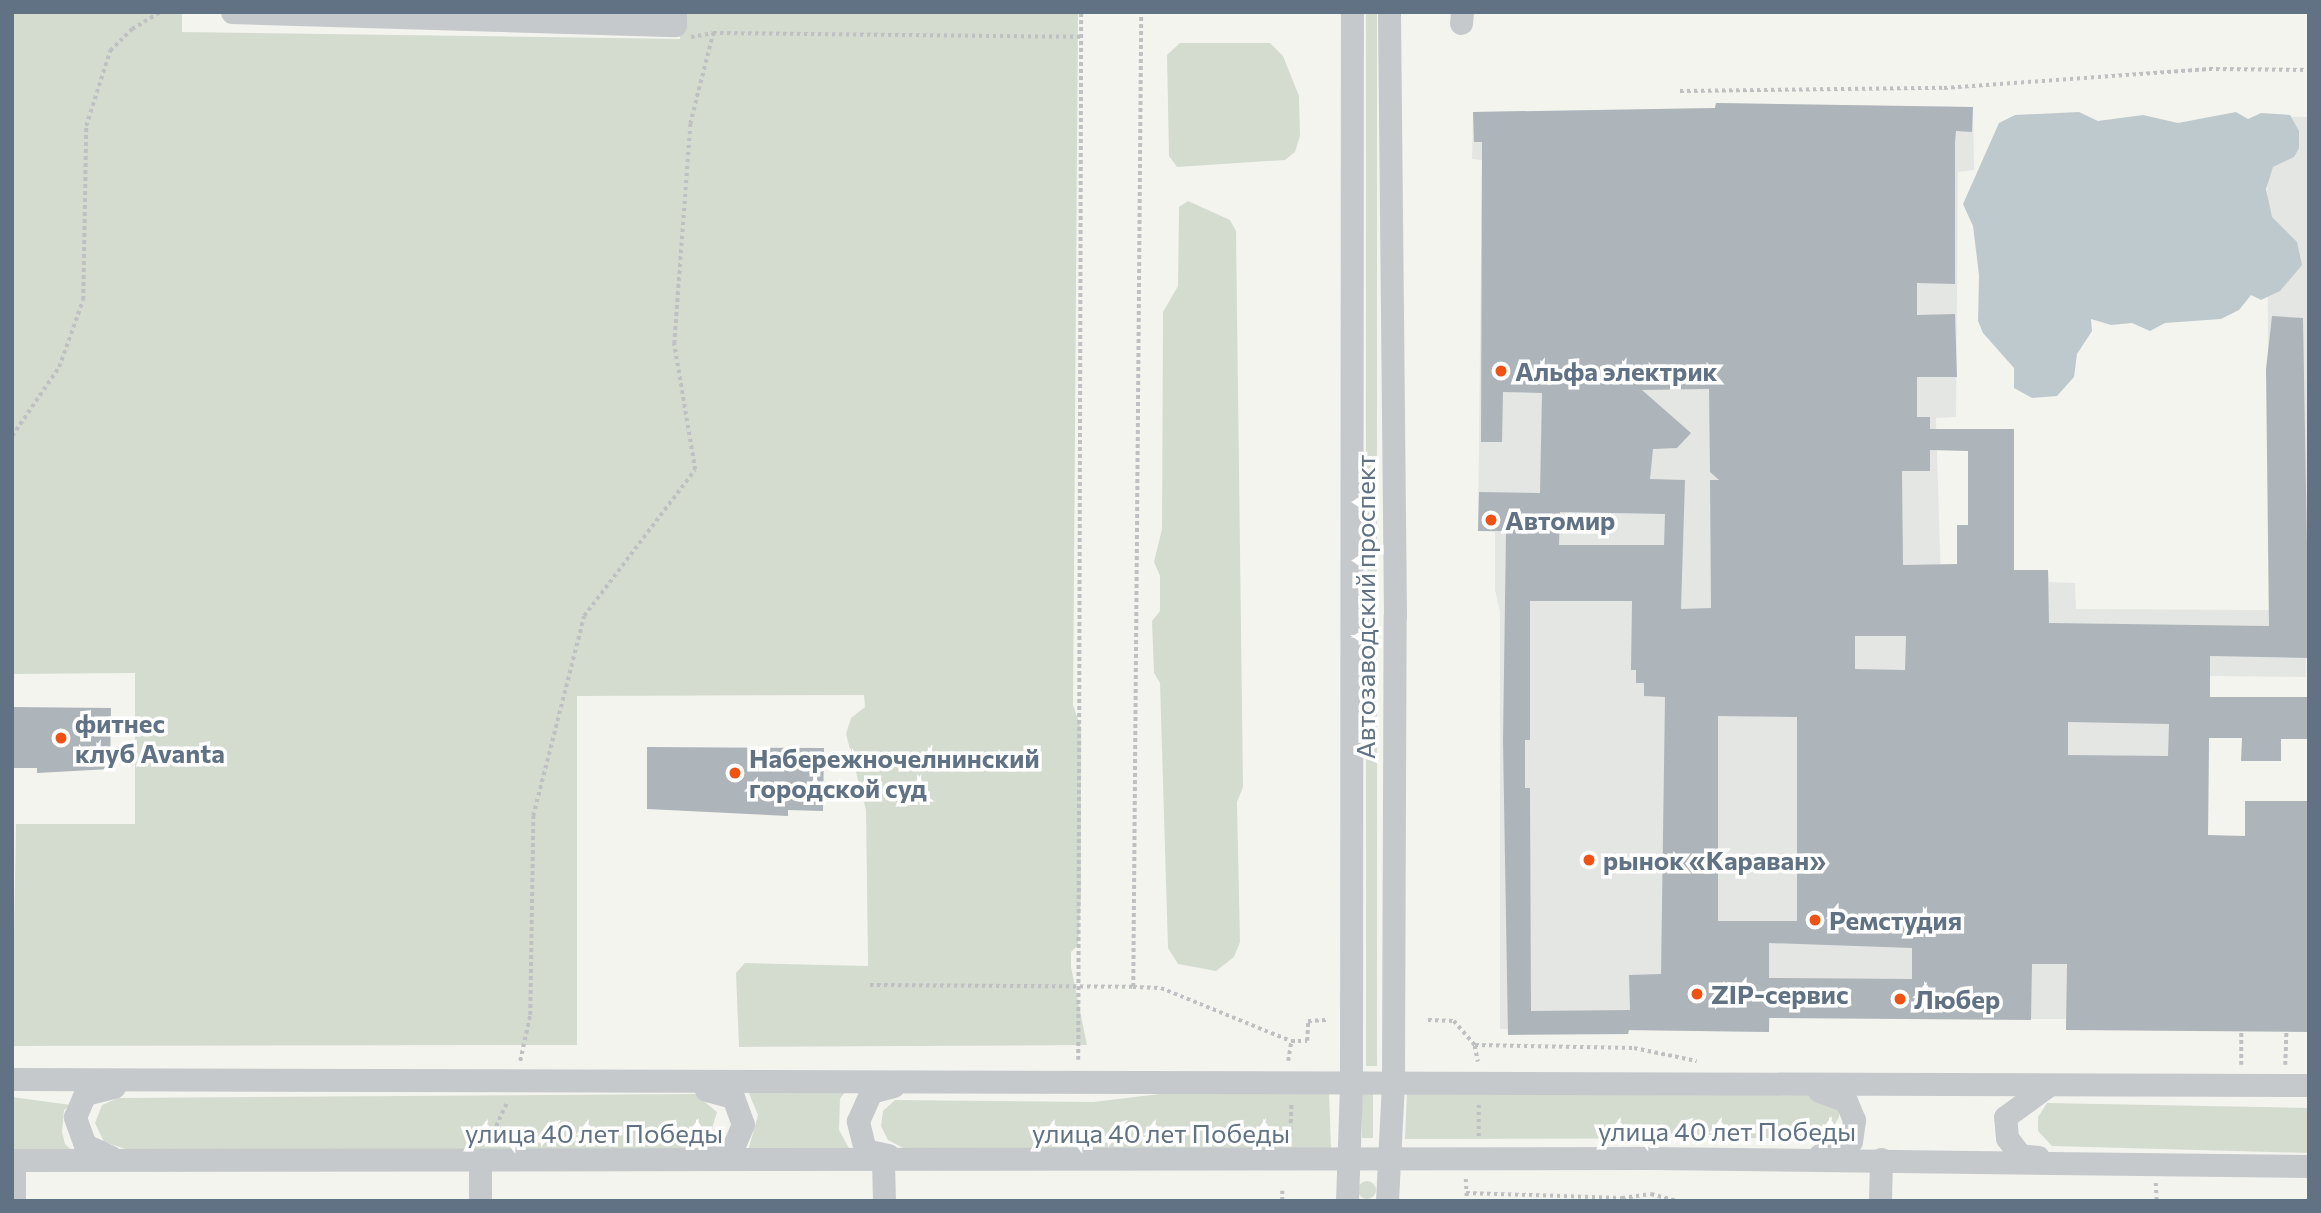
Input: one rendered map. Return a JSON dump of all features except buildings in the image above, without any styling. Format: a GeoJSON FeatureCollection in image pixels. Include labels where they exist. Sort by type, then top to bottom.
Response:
{"type":"FeatureCollection","features":[{"type":"Feature","properties":{"kind":"street"},"geometry":{"type":"LineString","coordinates":[[232,12],[675,18]]}},
{"type":"Feature","properties":{"kind":"street","name":"Автозаводский проспект"},"geometry":{"type":"LineString","coordinates":[[1347,1201],[1351,1084],[1352,12]]}},
{"type":"Feature","properties":{"kind":"street","name":"Автозаводский проспект"},"geometry":{"type":"LineString","coordinates":[[1387,1201],[1393,1084],[1395,616],[1389,12]]}},
{"type":"Feature","properties":{"kind":"street","name":"улица 40 лет Победы"},"geometry":{"type":"LineString","coordinates":[[12,1079],[2309,1085]]}},
{"type":"Feature","properties":{"kind":"street"},"geometry":{"type":"LineString","coordinates":[[117,1160],[85,1145],[75,1117],[85,1094],[144,1079]]}},
{"type":"Feature","properties":{"kind":"street"},"geometry":{"type":"LineString","coordinates":[[668,1081],[733,1097],[743,1124],[732,1150],[668,1161]]}},
{"type":"Feature","properties":{"kind":"street"},"geometry":{"type":"LineString","coordinates":[[909,1082],[871,1092],[858,1121],[865,1150],[910,1161]]}},
{"type":"Feature","properties":{"kind":"street"},"geometry":{"type":"LineString","coordinates":[[1800,1160],[1851,1141],[1854,1120],[1846,1101],[1801,1085]]}},
{"type":"Feature","properties":{"kind":"street"},"geometry":{"type":"LineString","coordinates":[[2049,1085],[2005,1117],[2007,1138],[2020,1155],[2068,1162]]}},
{"type":"Feature","properties":{"kind":"street"},"geometry":{"type":"LineString","coordinates":[[1880,1201],[1881,1159]]}},
{"type":"Feature","properties":{"kind":"street","name":"улица 40 лет Победы"},"geometry":{"type":"LineString","coordinates":[[13,1160],[1881,1159],[2309,1166]]}},
{"type":"Feature","properties":{"kind":"street"},"geometry":{"type":"LineString","coordinates":[[13,1160],[14,1201]]}},
{"type":"Feature","properties":{"kind":"street"},"geometry":{"type":"LineString","coordinates":[[480,1201],[481,1160]]}},
{"type":"Feature","properties":{"kind":"street"},"geometry":{"type":"LineString","coordinates":[[883,1161],[884,1201]]}},
{"type":"Feature","properties":{"kind":"path"},"geometry":{"type":"LineString","coordinates":[[12,436],[60,367],[83,300],[86,126],[110,51],[132,29],[160,12]]}},
{"type":"Feature","properties":{"kind":"path"},"geometry":{"type":"LineString","coordinates":[[1078,1064],[1081,12]]}},
{"type":"Feature","properties":{"kind":"path"},"geometry":{"type":"LineString","coordinates":[[1133,987],[1141,12]]}},
{"type":"Feature","properties":{"kind":"path"},"geometry":{"type":"LineString","coordinates":[[675,18],[681,39],[713,33],[1081,37]]}},
{"type":"Feature","properties":{"kind":"path"},"geometry":{"type":"LineString","coordinates":[[481,1160],[516,1081],[530,1015],[533,816],[584,616],[695,470],[674,344],[690,124],[713,33]]}},
{"type":"Feature","properties":{"kind":"path"},"geometry":{"type":"LineString","coordinates":[[1680,91],[1944,88],[2209,69],[2309,70]]}},
{"type":"Feature","properties":{"kind":"path"},"geometry":{"type":"LineString","coordinates":[[870,985],[1161,988],[1291,1041],[1307,1041],[1308,1021],[1326,1020]]}},
{"type":"Feature","properties":{"kind":"path"},"geometry":{"type":"LineString","coordinates":[[1428,1020],[1454,1021],[1475,1045],[1479,1071]]}},
{"type":"Feature","properties":{"kind":"path"},"geometry":{"type":"LineString","coordinates":[[2241,1031],[2241,1067]]}},
{"type":"Feature","properties":{"kind":"path"},"geometry":{"type":"LineString","coordinates":[[2285,1068],[2286,1031]]}},
{"type":"Feature","properties":{"kind":"path"},"geometry":{"type":"LineString","coordinates":[[1291,1041],[1291,1061]]}},
{"type":"Feature","properties":{"kind":"path"},"geometry":{"type":"LineString","coordinates":[[1475,1045],[1634,1048],[1709,1063]]}},
{"type":"Feature","properties":{"kind":"path"},"geometry":{"type":"LineString","coordinates":[[1290,1140],[1291,1100]]}},
{"type":"Feature","properties":{"kind":"path"},"geometry":{"type":"LineString","coordinates":[[1479,1105],[1479,1151]]}},
{"type":"Feature","properties":{"kind":"path"},"geometry":{"type":"LineString","coordinates":[[1466,1177],[1466,1201]]}},
{"type":"Feature","properties":{"kind":"path"},"geometry":{"type":"LineString","coordinates":[[1282,1191],[1282,1201]]}},
{"type":"Feature","properties":{"kind":"path"},"geometry":{"type":"LineString","coordinates":[[1466,1193],[1622,1198],[1651,1194],[1677,1201]]}},
{"type":"Feature","properties":{"kind":"shaded area"},"geometry":{"type":"Polygon","coordinates":[[[12,12],[182,12],[182,32],[680,39],[681,12],[1078,12],[1073,705],[1081,728],[1081,895],[1078,945],[1071,952],[1071,967],[1087,1045],[739,1047],[736,973],[745,963],[868,966],[866,810],[846,734],[851,718],[865,707],[864,695],[577,696],[577,1045],[12,1046],[16,824],[135,824],[135,673],[12,674],[12,12]]]}},
{"type":"Feature","properties":{"kind":"shaded area"},"geometry":{"type":"Polygon","coordinates":[[[1366,12],[1377,12],[1377,1066],[1366,1066],[1366,12]]]}},
{"type":"Feature","properties":{"kind":"shaded area"},"geometry":{"type":"Polygon","coordinates":[[[1180,43],[1270,43],[1283,56],[1299,96],[1300,136],[1295,152],[1285,160],[1177,167],[1169,156],[1167,55],[1180,43]]]}},
{"type":"Feature","properties":{"kind":"shaded area"},"geometry":{"type":"Polygon","coordinates":[[[1716,103],[1973,107],[1974,170],[1958,172],[1956,417],[1936,418],[1941,583],[2012,570],[2048,570],[2049,582],[2075,583],[2076,609],[2269,610],[2267,116],[2309,117],[2306,677],[2210,676],[2208,835],[2099,1030],[2066,1030],[2066,1019],[1770,1018],[1769,1032],[1500,1029],[1500,612],[1495,590],[1495,532],[1478,531],[1482,160],[1472,159],[1473,112],[1715,108],[1716,103]]]}},
{"type":"Feature","properties":{"kind":"shaded area"},"geometry":{"type":"Polygon","coordinates":[[[2079,112],[2098,121],[2143,115],[2178,123],[2236,112],[2248,119],[2261,113],[2290,115],[2299,131],[2299,148],[2294,157],[2273,167],[2266,189],[2272,217],[2297,242],[2302,265],[2280,291],[2261,300],[2251,295],[2239,310],[2221,319],[2165,323],[2150,331],[2132,323],[2111,325],[2091,319],[2092,331],[2077,354],[2074,377],[2057,396],[2032,398],[2014,388],[2014,368],[1983,333],[1978,321],[1979,275],[1973,226],[1963,204],[1999,123],[2015,115],[2079,112]]]}},
{"type":"Feature","properties":{"kind":"shaded area"},"geometry":{"type":"Polygon","coordinates":[[[1188,201],[1230,220],[1236,231],[1243,787],[1237,802],[1240,942],[1234,957],[1216,971],[1178,964],[1168,948],[1160,683],[1154,673],[1152,621],[1160,611],[1160,576],[1154,562],[1162,529],[1163,312],[1178,286],[1179,207],[1188,201]]]}},
{"type":"Feature","properties":{"kind":"shaded area"},"geometry":{"type":"Polygon","coordinates":[[[1362,1090],[1373,1090],[1373,1138],[1362,1138],[1362,1090]]]}},
{"type":"Feature","properties":{"kind":"shaded area"},"geometry":{"type":"Polygon","coordinates":[[[748,1091],[845,1092],[840,1099],[839,1130],[850,1150],[748,1151],[758,1115],[748,1091]]]}},
{"type":"Feature","properties":{"kind":"shaded area"},"geometry":{"type":"Polygon","coordinates":[[[1329,1091],[1331,1148],[907,1150],[888,1140],[881,1126],[883,1111],[895,1100],[1093,1102],[1168,1093],[1329,1091]]]}},
{"type":"Feature","properties":{"kind":"shaded area"},"geometry":{"type":"Polygon","coordinates":[[[1407,1091],[1811,1094],[1839,1109],[1839,1117],[1827,1138],[1405,1139],[1407,1091]]]}},
{"type":"Feature","properties":{"kind":"shaded area"},"geometry":{"type":"Polygon","coordinates":[[[695,1094],[717,1112],[710,1135],[697,1146],[638,1157],[129,1150],[104,1142],[95,1123],[102,1105],[118,1098],[695,1094]]]}},
{"type":"Feature","properties":{"kind":"shaded area"},"geometry":{"type":"Polygon","coordinates":[[[12,1097],[71,1105],[64,1110],[62,1132],[65,1144],[75,1153],[12,1151],[12,1097]]]}},
{"type":"Feature","properties":{"kind":"shaded area"},"geometry":{"type":"Polygon","coordinates":[[[2047,1103],[2309,1108],[2309,1153],[2052,1146],[2038,1131],[2038,1117],[2047,1103]]]}},
{"type":"Feature","properties":{"kind":"shaded area"},"geometry":{"type":"Polygon","coordinates":[[[1367,1181],[1373,1184],[1376,1190],[1373,1196],[1367,1199],[1361,1196],[1358,1190],[1361,1184],[1367,1181]]]}},
{"type":"Feature","properties":{"kind":"place","name":"Альфа электрик"},"geometry":{"type":"Point","coordinates":[1501,371]}},
{"type":"Feature","properties":{"kind":"place","name":"Автомир"},"geometry":{"type":"Point","coordinates":[1491,520]}},
{"type":"Feature","properties":{"kind":"place","name":"фитнес клуб Avanta"},"geometry":{"type":"Point","coordinates":[61,738]}},
{"type":"Feature","properties":{"kind":"place","name":"Набережночелнинский городской суд"},"geometry":{"type":"Point","coordinates":[735,773]}},
{"type":"Feature","properties":{"kind":"place","name":"рынок «Караван»"},"geometry":{"type":"Point","coordinates":[1589,860]}},
{"type":"Feature","properties":{"kind":"place","name":"Ремстудия"},"geometry":{"type":"Point","coordinates":[1815,920]}},
{"type":"Feature","properties":{"kind":"place","name":"ZIP-сервис"},"geometry":{"type":"Point","coordinates":[1697,994]}},
{"type":"Feature","properties":{"kind":"place","name":"Любер"},"geometry":{"type":"Point","coordinates":[1900,999]}}]}
